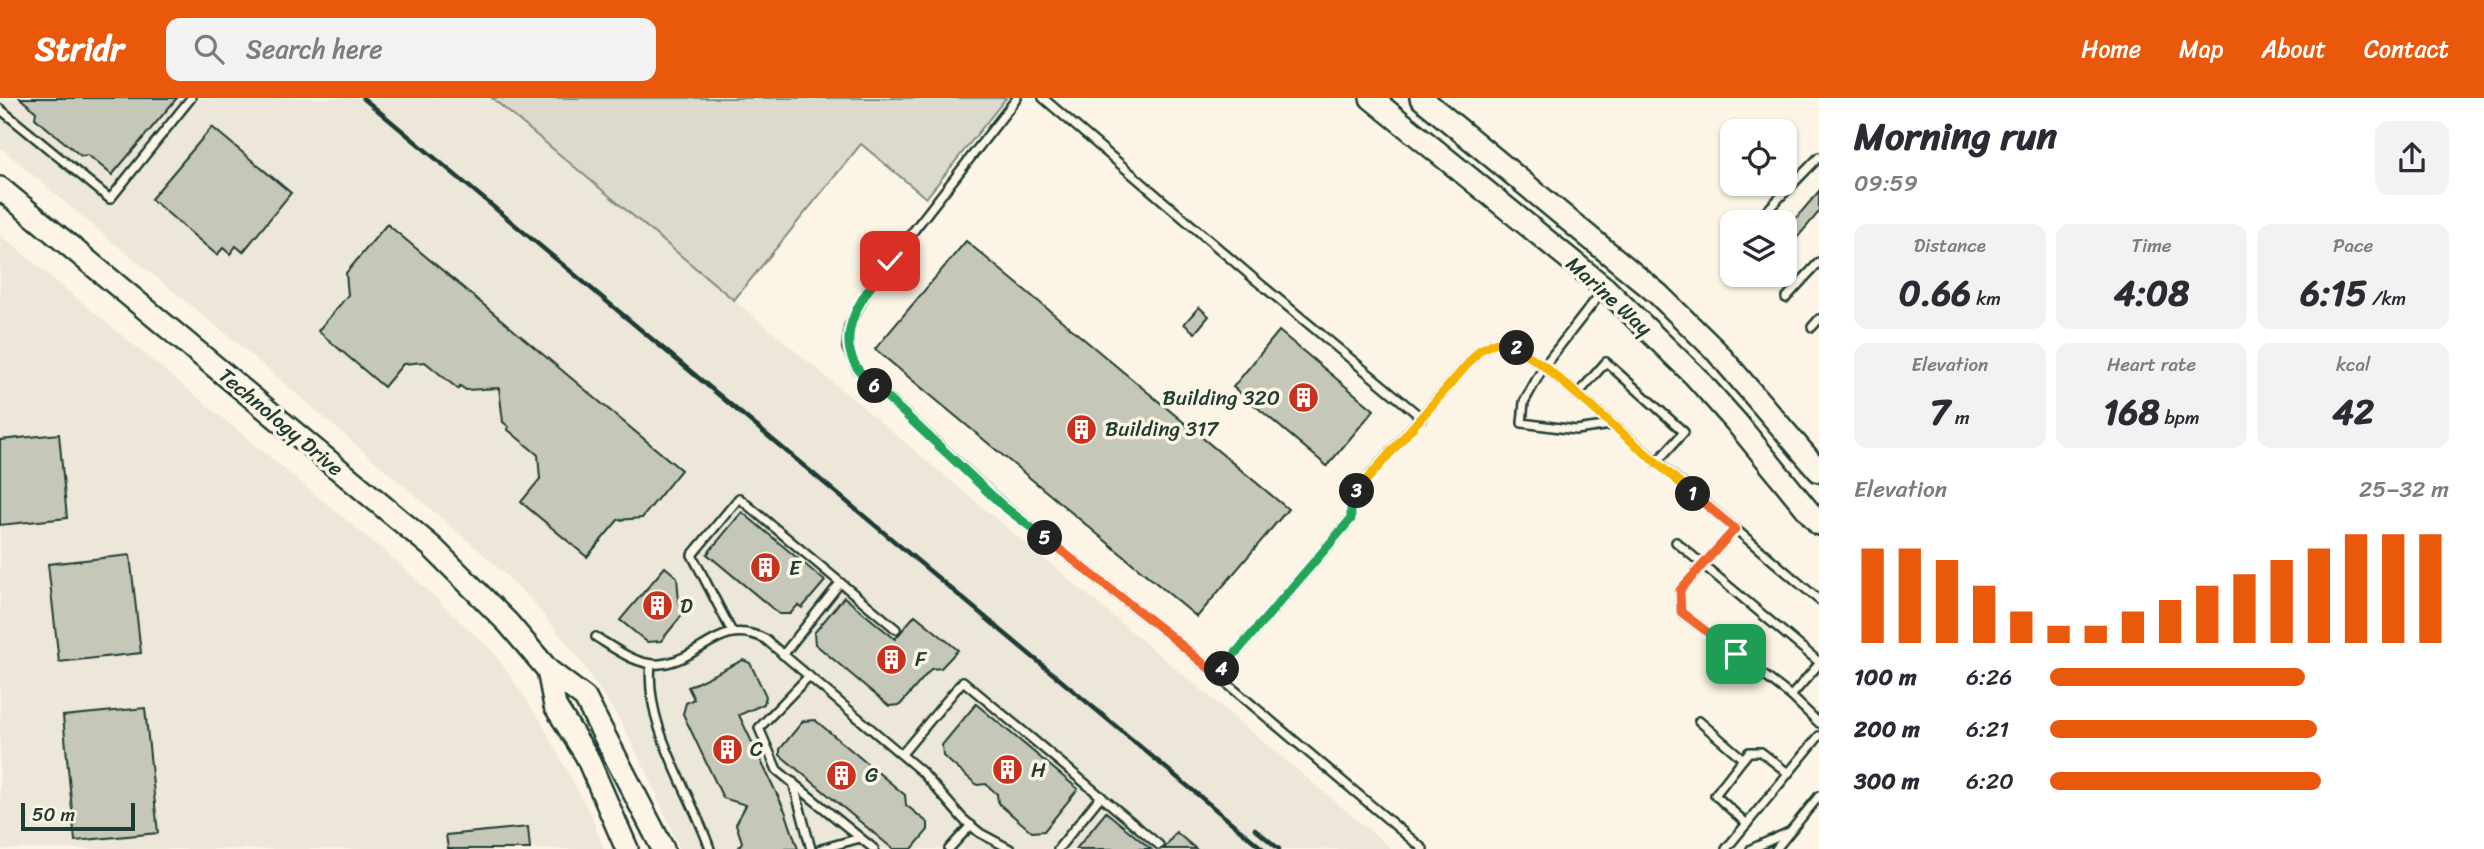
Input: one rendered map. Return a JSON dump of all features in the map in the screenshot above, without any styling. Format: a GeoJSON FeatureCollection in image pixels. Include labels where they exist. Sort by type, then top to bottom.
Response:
{"type":"FeatureCollection","features":[{"type":"Feature","properties":{"kind":"main road","name":"Marine Way"},"geometry":{"type":"LineString","coordinates":[[1371,98],[1605,288],[1695,376],[1819,524]]}},
{"type":"Feature","properties":{"kind":"main road","name":"Marine Way"},"geometry":{"type":"LineString","coordinates":[[1420,98],[1658,294],[1716,351],[1819,471]]}},
{"type":"Feature","properties":{"kind":"main road","name":"Technology Drive"},"geometry":{"type":"LineString","coordinates":[[0,188],[432,547],[508,623],[548,670],[585,698],[663,849]]}},
{"type":"Feature","properties":{"kind":"main road","name":"Technology Drive"},"geometry":{"type":"LineString","coordinates":[[548,670],[555,706],[586,755],[627,849]]}},
{"type":"Feature","properties":{"kind":"lane"},"geometry":{"type":"LineString","coordinates":[[0,109],[110,200],[191,98]]}},
{"type":"Feature","properties":{"kind":"lane"},"geometry":{"type":"LineString","coordinates":[[1017,98],[869,288],[849,326],[847,348],[857,369],[1003,506],[1168,634],[1423,849]]}},
{"type":"Feature","properties":{"kind":"lane"},"geometry":{"type":"LineString","coordinates":[[1043,98],[1422,418]]}},
{"type":"Feature","properties":{"kind":"lane"},"geometry":{"type":"LineString","coordinates":[[1768,210],[1819,157]]}},
{"type":"Feature","properties":{"kind":"lane"},"geometry":{"type":"LineString","coordinates":[[1786,298],[1819,262]]}},
{"type":"Feature","properties":{"kind":"lane"},"geometry":{"type":"LineString","coordinates":[[1605,288],[1544,366],[1524,402],[1522,423],[1576,430],[1611,425]]}},
{"type":"Feature","properties":{"kind":"lane"},"geometry":{"type":"LineString","coordinates":[[1812,327],[1819,319]]}},
{"type":"Feature","properties":{"kind":"lane"},"geometry":{"type":"LineString","coordinates":[[1217,675],[1351,519],[1351,497],[1480,350],[1496,342],[1513,345],[1544,366],[1819,600]]}},
{"type":"Feature","properties":{"kind":"lane"},"geometry":{"type":"LineString","coordinates":[[1577,395],[1606,362],[1684,432],[1656,463]]}},
{"type":"Feature","properties":{"kind":"lane"},"geometry":{"type":"LineString","coordinates":[[732,632],[692,555],[739,498],[896,629]]}},
{"type":"Feature","properties":{"kind":"lane"},"geometry":{"type":"LineString","coordinates":[[1735,529],[1680,590],[1681,612],[1791,696],[1819,723]]}},
{"type":"Feature","properties":{"kind":"lane"},"geometry":{"type":"LineString","coordinates":[[1676,542],[1819,663],[1791,696]]}},
{"type":"Feature","properties":{"kind":"lane"},"geometry":{"type":"LineString","coordinates":[[783,654],[840,583]]}},
{"type":"Feature","properties":{"kind":"lane"},"geometry":{"type":"LineString","coordinates":[[596,637],[626,655],[651,664],[662,664],[679,658],[732,632],[754,634],[765,639],[922,772],[971,825],[1010,849]]}},
{"type":"Feature","properties":{"kind":"lane"},"geometry":{"type":"LineString","coordinates":[[651,664],[649,682],[653,708],[710,849]]}},
{"type":"Feature","properties":{"kind":"lane"},"geometry":{"type":"LineString","coordinates":[[809,676],[759,728],[777,770],[874,849]]}},
{"type":"Feature","properties":{"kind":"lane"},"geometry":{"type":"LineString","coordinates":[[902,754],[963,681],[1159,845]]}},
{"type":"Feature","properties":{"kind":"lane"},"geometry":{"type":"LineString","coordinates":[[1699,720],[1743,759]]}},
{"type":"Feature","properties":{"kind":"lane"},"geometry":{"type":"LineString","coordinates":[[1726,849],[1819,736]]}},
{"type":"Feature","properties":{"kind":"lane"},"geometry":{"type":"LineString","coordinates":[[1747,824],[1715,795],[1743,759],[1749,752],[1760,752],[1788,773]]}},
{"type":"Feature","properties":{"kind":"lane"},"geometry":{"type":"LineString","coordinates":[[793,782],[811,849]]}},
{"type":"Feature","properties":{"kind":"lane"},"geometry":{"type":"LineString","coordinates":[[1058,849],[1101,796]]}},
{"type":"Feature","properties":{"kind":"lane"},"geometry":{"type":"LineString","coordinates":[[1776,849],[1818,801]]}},
{"type":"Feature","properties":{"kind":"lane"},"geometry":{"type":"LineString","coordinates":[[949,849],[971,825]]}},
{"type":"Feature","properties":{"kind":"lane"},"geometry":{"type":"LineString","coordinates":[[1751,849],[1790,832]]}},
{"type":"Feature","properties":{"kind":"lane"},"geometry":{"type":"LineString","coordinates":[[821,849],[860,838]]}},
{"type":"Feature","properties":{"kind":"shaded area"},"geometry":{"type":"Polygon","coordinates":[[[0,98],[492,98],[1392,849],[680,849],[621,722],[576,654],[531,600],[490,560],[236,342],[0,147],[0,98]]]}},
{"type":"Feature","properties":{"kind":"shaded area"},"geometry":{"type":"Polygon","coordinates":[[[492,98],[1006,98],[926,198],[861,144],[734,300],[492,98]]]}},
{"type":"Feature","properties":{"kind":"shaded area"},"geometry":{"type":"Polygon","coordinates":[[[0,235],[395,560],[495,654],[540,720],[593,819],[604,849],[0,849],[0,235]]]}},
{"type":"Feature","properties":{"kind":"building"},"geometry":{"type":"Polygon","coordinates":[[[20,98],[177,98],[112,175],[88,155],[81,156],[35,118],[36,112],[20,98]]]}},
{"type":"Feature","properties":{"kind":"building"},"geometry":{"type":"Polygon","coordinates":[[[212,127],[291,193],[243,252],[236,246],[230,254],[223,248],[217,255],[151,199],[212,127]]]}},
{"type":"Feature","properties":{"kind":"building"},"geometry":{"type":"Polygon","coordinates":[[[1819,191],[1819,212],[1797,238],[1797,217],[1819,191]]]}},
{"type":"Feature","properties":{"kind":"building"},"geometry":{"type":"Polygon","coordinates":[[[387,224],[681,470],[642,518],[618,520],[587,557],[521,502],[540,479],[538,455],[507,429],[509,427],[503,422],[499,388],[466,390],[460,386],[458,389],[425,362],[403,364],[384,387],[318,331],[348,295],[346,273],[387,224]]]}},
{"type":"Feature","properties":{"kind":"building","name":"Building 317"},"geometry":{"type":"Polygon","coordinates":[[[966,241],[1288,509],[1197,617],[875,349],[966,241]]]}},
{"type":"Feature","properties":{"kind":"building"},"geometry":{"type":"Polygon","coordinates":[[[1199,307],[1209,316],[1195,333],[1184,324],[1199,307]]]}},
{"type":"Feature","properties":{"kind":"building","name":"Building 320"},"geometry":{"type":"Polygon","coordinates":[[[1279,331],[1374,410],[1327,466],[1233,387],[1279,331]]]}},
{"type":"Feature","properties":{"kind":"building"},"geometry":{"type":"Polygon","coordinates":[[[59,434],[67,518],[0,525],[0,440],[59,434]]]}},
{"type":"Feature","properties":{"kind":"building","name":"E"},"geometry":{"type":"Polygon","coordinates":[[[742,512],[825,581],[802,608],[798,605],[790,614],[779,614],[707,554],[742,512]]]}},
{"type":"Feature","properties":{"kind":"building"},"geometry":{"type":"Polygon","coordinates":[[[130,555],[141,653],[59,662],[48,564],[130,555]]]}},
{"type":"Feature","properties":{"kind":"building","name":"D"},"geometry":{"type":"Polygon","coordinates":[[[665,567],[677,577],[679,602],[687,609],[661,641],[647,642],[620,620],[665,567]]]}},
{"type":"Feature","properties":{"kind":"building","name":"F"},"geometry":{"type":"Polygon","coordinates":[[[844,597],[895,639],[915,615],[958,650],[941,668],[931,669],[900,705],[889,706],[815,644],[814,633],[844,597]]]}},
{"type":"Feature","properties":{"kind":"building","name":"C"},"geometry":{"type":"Polygon","coordinates":[[[743,660],[750,663],[766,696],[764,704],[739,715],[785,811],[798,849],[738,849],[742,842],[736,824],[746,805],[723,798],[683,714],[686,703],[694,699],[688,687],[743,660]]]}},
{"type":"Feature","properties":{"kind":"building","name":"H"},"geometry":{"type":"Polygon","coordinates":[[[976,704],[1078,789],[1044,831],[1032,832],[998,803],[997,794],[986,784],[977,785],[943,756],[942,745],[976,704]]]}},
{"type":"Feature","properties":{"kind":"building"},"geometry":{"type":"Polygon","coordinates":[[[145,708],[158,833],[75,841],[63,716],[145,708]]]}},
{"type":"Feature","properties":{"kind":"building","name":"G"},"geometry":{"type":"Polygon","coordinates":[[[815,720],[905,795],[906,805],[928,823],[928,830],[912,849],[893,849],[780,755],[780,749],[803,721],[815,720]]]}},
{"type":"Feature","properties":{"kind":"building"},"geometry":{"type":"Polygon","coordinates":[[[1106,812],[1151,849],[1076,849],[1106,812]]]}},
{"type":"Feature","properties":{"kind":"building"},"geometry":{"type":"Polygon","coordinates":[[[528,827],[530,849],[448,849],[446,835],[528,827]]]}},
{"type":"Feature","properties":{"kind":"building"},"geometry":{"type":"Polygon","coordinates":[[[1176,832],[1196,849],[1164,849],[1176,832]]]}},
{"type":"Feature","properties":{"kind":"railway"},"geometry":{"type":"LineString","coordinates":[[363,98],[1263,849]]}},
{"type":"Feature","properties":{"kind":"railway"},"geometry":{"type":"LineString","coordinates":[[1255,829],[1279,849]]}},
{"type":"Feature","properties":{"kind":"place","name":"Building 320"},"geometry":{"type":"Point","coordinates":[1303,398]}},
{"type":"Feature","properties":{"kind":"place","name":"Building 317"},"geometry":{"type":"Point","coordinates":[1082,429]}},
{"type":"Feature","properties":{"kind":"place","name":"E"},"geometry":{"type":"Point","coordinates":[766,568]}},
{"type":"Feature","properties":{"kind":"place","name":"D"},"geometry":{"type":"Point","coordinates":[657,606]}},
{"type":"Feature","properties":{"kind":"place","name":"F"},"geometry":{"type":"Point","coordinates":[892,659]}},
{"type":"Feature","properties":{"kind":"place","name":"C"},"geometry":{"type":"Point","coordinates":[727,749]}},
{"type":"Feature","properties":{"kind":"place","name":"H"},"geometry":{"type":"Point","coordinates":[1008,770]}},
{"type":"Feature","properties":{"kind":"place","name":"G"},"geometry":{"type":"Point","coordinates":[842,775]}},
{"type":"Feature","properties":{"kind":"route"},"geometry":{"type":"LineString","coordinates":[[890,261],[869,288],[849,326],[847,348],[857,369],[1003,506],[1217,675],[1351,519],[1351,497],[1480,350],[1496,342],[1513,345],[1544,366],[1735,529],[1680,590],[1681,612],[1736,654]]}}]}
